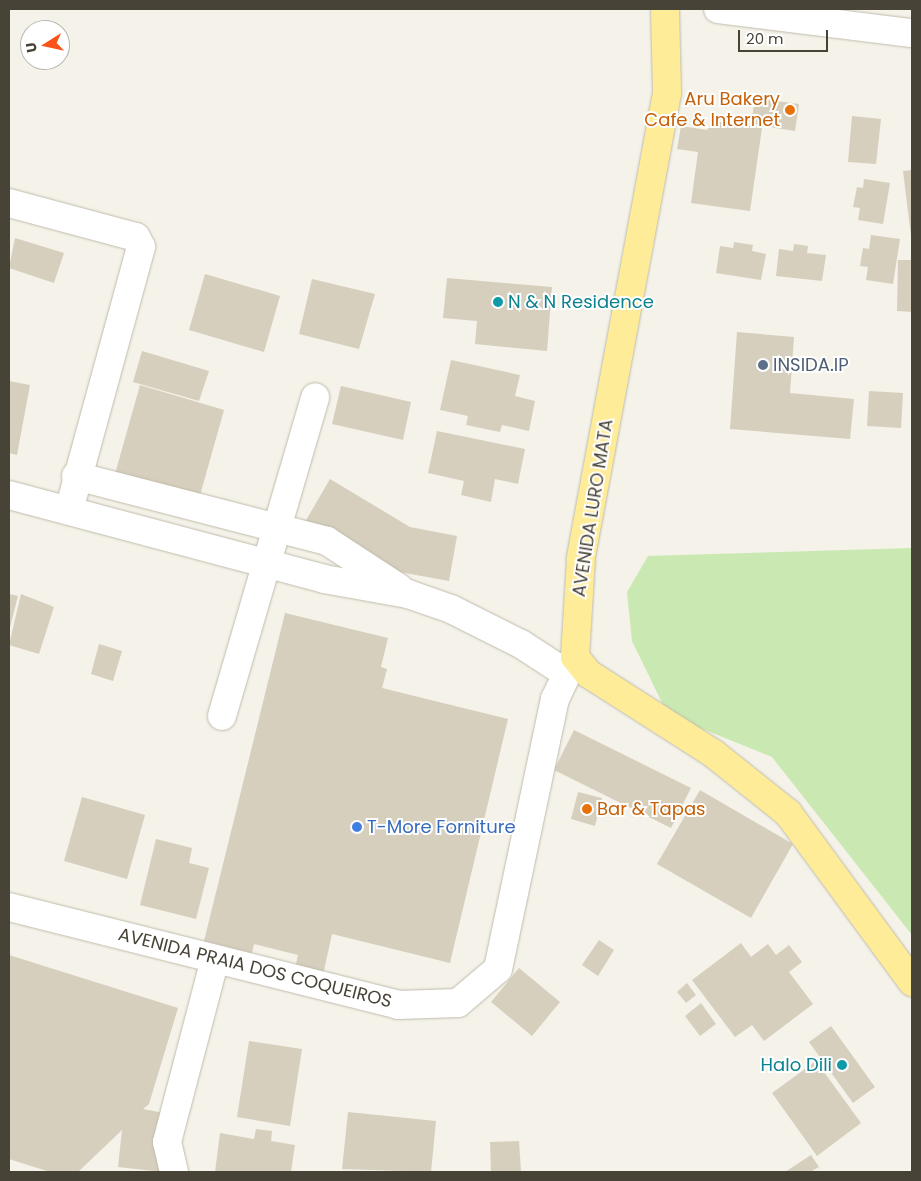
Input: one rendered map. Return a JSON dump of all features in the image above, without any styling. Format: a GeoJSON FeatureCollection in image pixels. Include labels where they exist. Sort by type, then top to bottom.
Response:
{"type":"FeatureCollection","features":[{"type":"Feature","properties":{"kind":"main road","name":"AVENIDA LURO MATA"},"geometry":{"type":"LineString","coordinates":[[571,665],[581,559],[667,93],[665,9]]}},
{"type":"Feature","properties":{"kind":"main road"},"geometry":{"type":"LineString","coordinates":[[571,665],[589,674],[714,754],[788,813],[912,982]]}},
{"type":"Feature","properties":{"kind":"street"},"geometry":{"type":"LineString","coordinates":[[718,9],[912,33]]}},
{"type":"Feature","properties":{"kind":"street"},"geometry":{"type":"LineString","coordinates":[[9,203],[136,237],[141,247],[76,476],[69,510]]}},
{"type":"Feature","properties":{"kind":"street"},"geometry":{"type":"LineString","coordinates":[[222,716],[315,397]]}},
{"type":"Feature","properties":{"kind":"street"},"geometry":{"type":"LineString","coordinates":[[76,476],[327,541],[408,594]]}},
{"type":"Feature","properties":{"kind":"street"},"geometry":{"type":"LineString","coordinates":[[9,495],[324,579],[408,594],[452,608],[521,644],[571,665]]}},
{"type":"Feature","properties":{"kind":"street","name":"AVENIDA PRAIA DOS COQUEIROS"},"geometry":{"type":"LineString","coordinates":[[9,907],[398,1005],[458,1003],[498,970],[556,699],[571,665]]}},
{"type":"Feature","properties":{"kind":"street"},"geometry":{"type":"LineString","coordinates":[[174,1172],[167,1142],[215,959]]}},
{"type":"Feature","properties":{"kind":"green space"},"geometry":{"type":"Polygon","coordinates":[[[912,548],[912,935],[772,757],[668,715],[632,641],[627,592],[648,556],[912,548]]]}},
{"type":"Feature","properties":{"kind":"building"},"geometry":{"type":"Polygon","coordinates":[[[755,98],[799,104],[795,131],[751,124],[755,98]]]}},
{"type":"Feature","properties":{"kind":"building"},"geometry":{"type":"Polygon","coordinates":[[[852,116],[881,119],[876,164],[848,162],[852,116]]]}},
{"type":"Feature","properties":{"kind":"building"},"geometry":{"type":"Polygon","coordinates":[[[713,121],[762,128],[750,211],[691,203],[698,152],[677,149],[681,126],[707,130],[713,121]]]}},
{"type":"Feature","properties":{"kind":"building"},"geometry":{"type":"Polygon","coordinates":[[[912,170],[912,236],[911,236],[903,171],[912,170]]]}},
{"type":"Feature","properties":{"kind":"building"},"geometry":{"type":"Polygon","coordinates":[[[864,179],[890,183],[883,224],[858,220],[860,208],[853,207],[857,187],[863,188],[864,179]]]}},
{"type":"Feature","properties":{"kind":"building"},"geometry":{"type":"Polygon","coordinates":[[[871,235],[900,239],[893,284],[866,280],[868,267],[860,266],[863,248],[869,249],[871,235]]]}},
{"type":"Feature","properties":{"kind":"building"},"geometry":{"type":"Polygon","coordinates":[[[15,238],[64,253],[54,283],[9,268],[15,238]]]}},
{"type":"Feature","properties":{"kind":"building"},"geometry":{"type":"Polygon","coordinates":[[[734,242],[753,245],[752,251],[766,254],[761,280],[716,273],[720,246],[733,248],[734,242]]]}},
{"type":"Feature","properties":{"kind":"building"},"geometry":{"type":"Polygon","coordinates":[[[794,244],[808,246],[807,253],[826,255],[822,281],[776,276],[779,249],[793,251],[794,244]]]}},
{"type":"Feature","properties":{"kind":"building"},"geometry":{"type":"Polygon","coordinates":[[[898,260],[912,260],[912,312],[897,311],[898,260]]]}},
{"type":"Feature","properties":{"kind":"building"},"geometry":{"type":"Polygon","coordinates":[[[205,274],[280,296],[264,352],[189,330],[205,274]]]}},
{"type":"Feature","properties":{"kind":"building","name":"N & N Residence"},"geometry":{"type":"Polygon","coordinates":[[[447,278],[552,287],[547,351],[475,344],[477,321],[443,318],[447,278]]]}},
{"type":"Feature","properties":{"kind":"building"},"geometry":{"type":"Polygon","coordinates":[[[312,279],[375,294],[359,349],[299,334],[312,279]]]}},
{"type":"Feature","properties":{"kind":"building","name":"INSIDA.IP"},"geometry":{"type":"Polygon","coordinates":[[[737,332],[794,337],[790,393],[854,399],[850,439],[730,429],[737,332]]]}},
{"type":"Feature","properties":{"kind":"building"},"geometry":{"type":"Polygon","coordinates":[[[142,351],[209,371],[199,401],[133,382],[142,351]]]}},
{"type":"Feature","properties":{"kind":"building"},"geometry":{"type":"Polygon","coordinates":[[[451,360],[520,375],[515,396],[535,401],[529,431],[502,425],[500,432],[466,425],[468,416],[440,410],[451,360]]]}},
{"type":"Feature","properties":{"kind":"building"},"geometry":{"type":"Polygon","coordinates":[[[9,381],[30,385],[17,455],[9,453],[9,381]]]}},
{"type":"Feature","properties":{"kind":"building"},"geometry":{"type":"Polygon","coordinates":[[[140,385],[224,410],[199,499],[115,474],[140,385]]]}},
{"type":"Feature","properties":{"kind":"building"},"geometry":{"type":"Polygon","coordinates":[[[341,386],[411,402],[403,440],[332,424],[341,386]]]}},
{"type":"Feature","properties":{"kind":"building"},"geometry":{"type":"Polygon","coordinates":[[[869,391],[903,393],[901,428],[867,426],[869,391]]]}},
{"type":"Feature","properties":{"kind":"building"},"geometry":{"type":"Polygon","coordinates":[[[437,431],[525,449],[518,484],[495,479],[491,502],[461,495],[464,481],[428,473],[437,431]]]}},
{"type":"Feature","properties":{"kind":"building"},"geometry":{"type":"Polygon","coordinates":[[[330,479],[410,527],[457,536],[449,581],[383,569],[305,522],[330,479]]]}},
{"type":"Feature","properties":{"kind":"building"},"geometry":{"type":"Polygon","coordinates":[[[9,594],[18,596],[9,631],[9,594]]]}},
{"type":"Feature","properties":{"kind":"building"},"geometry":{"type":"Polygon","coordinates":[[[21,594],[54,607],[39,654],[9,645],[21,594]]]}},
{"type":"Feature","properties":{"kind":"building","name":"T-More Forniture"},"geometry":{"type":"Polygon","coordinates":[[[285,613],[388,638],[381,667],[387,669],[382,688],[508,719],[450,963],[332,934],[323,975],[295,968],[298,955],[254,944],[252,953],[204,941],[285,613]]]}},
{"type":"Feature","properties":{"kind":"building"},"geometry":{"type":"Polygon","coordinates":[[[99,644],[122,651],[113,681],[91,674],[99,644]]]}},
{"type":"Feature","properties":{"kind":"building"},"geometry":{"type":"Polygon","coordinates":[[[574,730],[691,788],[671,828],[554,770],[574,730]]]}},
{"type":"Feature","properties":{"kind":"building"},"geometry":{"type":"Polygon","coordinates":[[[700,790],[793,844],[751,918],[657,864],[700,790]]]}},
{"type":"Feature","properties":{"kind":"building","name":"Bar & Tapas"},"geometry":{"type":"Polygon","coordinates":[[[578,792],[602,798],[595,826],[571,819],[578,792]]]}},
{"type":"Feature","properties":{"kind":"building"},"geometry":{"type":"Polygon","coordinates":[[[82,797],[145,815],[127,879],[64,861],[82,797]]]}},
{"type":"Feature","properties":{"kind":"building"},"geometry":{"type":"Polygon","coordinates":[[[156,839],[192,848],[189,863],[209,868],[196,919],[140,905],[156,839]]]}},
{"type":"Feature","properties":{"kind":"building"},"geometry":{"type":"Polygon","coordinates":[[[599,940],[614,950],[598,976],[582,965],[599,940]]]}},
{"type":"Feature","properties":{"kind":"building"},"geometry":{"type":"Polygon","coordinates":[[[741,943],[751,957],[768,944],[776,955],[789,945],[802,962],[789,972],[813,1004],[764,1041],[752,1025],[735,1037],[692,980],[741,943]]]}},
{"type":"Feature","properties":{"kind":"building"},"geometry":{"type":"Polygon","coordinates":[[[9,955],[178,1008],[149,1104],[143,1109],[169,1114],[163,1172],[118,1167],[122,1130],[78,1172],[50,1172],[9,1159],[9,955]]]}},
{"type":"Feature","properties":{"kind":"building"},"geometry":{"type":"Polygon","coordinates":[[[519,968],[560,1002],[532,1036],[491,1002],[519,968]]]}},
{"type":"Feature","properties":{"kind":"building"},"geometry":{"type":"Polygon","coordinates":[[[687,983],[696,995],[686,1003],[677,992],[687,983]]]}},
{"type":"Feature","properties":{"kind":"building"},"geometry":{"type":"Polygon","coordinates":[[[701,1003],[716,1024],[700,1036],[685,1016],[701,1003]]]}},
{"type":"Feature","properties":{"kind":"building","name":"Halo Dili"},"geometry":{"type":"Polygon","coordinates":[[[831,1026],[875,1087],[853,1103],[809,1042],[831,1026]]]}},
{"type":"Feature","properties":{"kind":"building"},"geometry":{"type":"Polygon","coordinates":[[[249,1041],[302,1049],[290,1126],[237,1117],[249,1041]]]}},
{"type":"Feature","properties":{"kind":"building"},"geometry":{"type":"Polygon","coordinates":[[[816,1061],[861,1123],[817,1156],[772,1093],[816,1061]]]}},
{"type":"Feature","properties":{"kind":"building"},"geometry":{"type":"Polygon","coordinates":[[[348,1112],[436,1121],[431,1172],[342,1169],[348,1112]]]}},
{"type":"Feature","properties":{"kind":"building"},"geometry":{"type":"Polygon","coordinates":[[[256,1129],[272,1131],[271,1141],[295,1145],[291,1172],[215,1172],[220,1133],[254,1139],[256,1129]]]}},
{"type":"Feature","properties":{"kind":"building"},"geometry":{"type":"Polygon","coordinates":[[[519,1141],[521,1172],[491,1172],[490,1142],[519,1141]]]}},
{"type":"Feature","properties":{"kind":"building"},"geometry":{"type":"Polygon","coordinates":[[[811,1155],[819,1167],[810,1172],[785,1172],[811,1155]]]}},
{"type":"Feature","properties":{"kind":"place","name":"Aru Bakery Cafe & Internet"},"geometry":{"type":"Point","coordinates":[790,110]}},
{"type":"Feature","properties":{"kind":"place","name":"N & N Residence"},"geometry":{"type":"Point","coordinates":[498,302]}},
{"type":"Feature","properties":{"kind":"place","name":"INSIDA.IP"},"geometry":{"type":"Point","coordinates":[763,365]}},
{"type":"Feature","properties":{"kind":"place","name":"Bar & Tapas"},"geometry":{"type":"Point","coordinates":[587,809]}},
{"type":"Feature","properties":{"kind":"place","name":"T-More Forniture"},"geometry":{"type":"Point","coordinates":[357,827]}},
{"type":"Feature","properties":{"kind":"place","name":"Halo Dili"},"geometry":{"type":"Point","coordinates":[842,1065]}}]}
